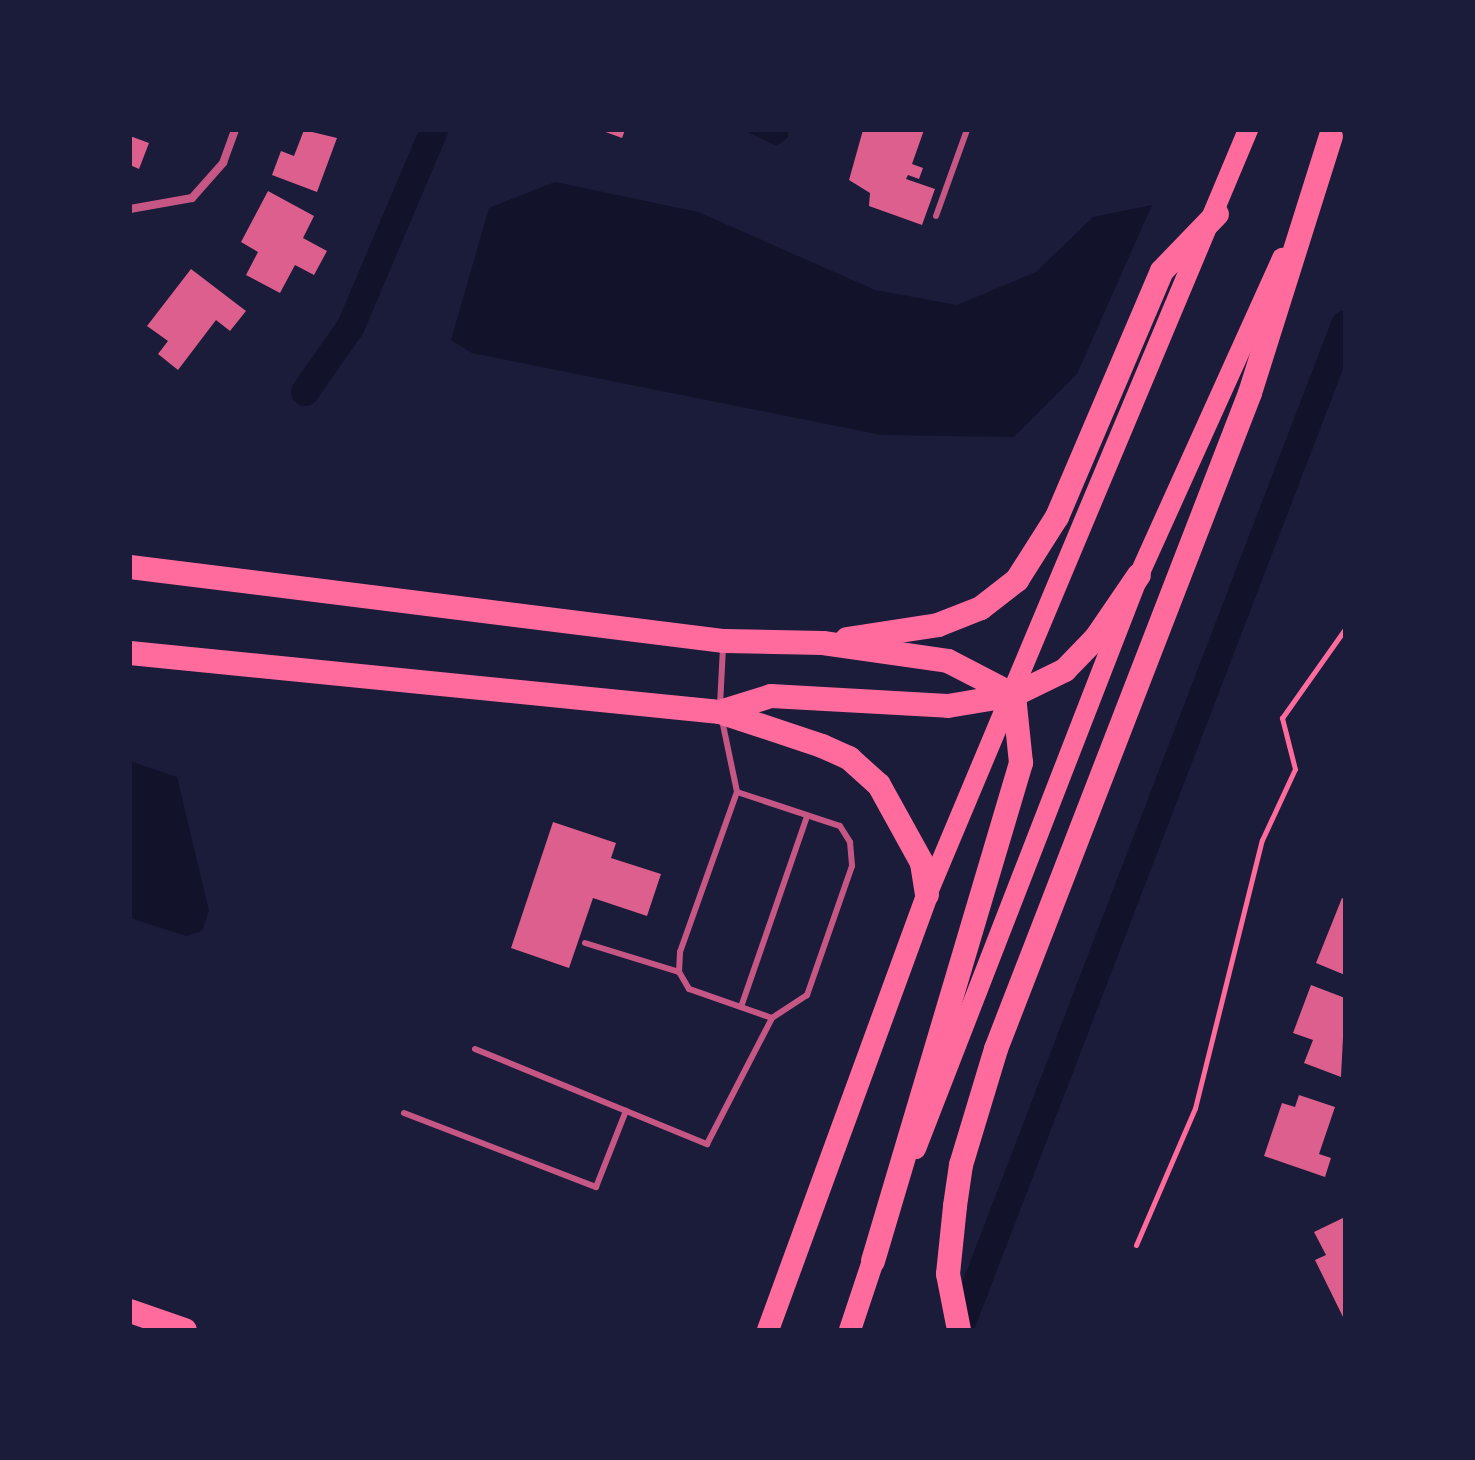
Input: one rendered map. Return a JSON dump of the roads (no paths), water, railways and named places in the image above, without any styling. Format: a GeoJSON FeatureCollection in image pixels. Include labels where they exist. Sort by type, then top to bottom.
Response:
{"type":"FeatureCollection","features":[{"type":"Feature","properties":{"kind":"highway"},"geometry":{"type":"LineString","coordinates":[[959,1330],[948,1274],[961,1165],[996,1049],[1250,393],[1332,133]]}},
{"type":"Feature","properties":{"kind":"highway"},"geometry":{"type":"LineString","coordinates":[[823,643],[938,625],[981,608],[1017,580],[1057,517],[1162,271],[1217,214]]}},
{"type":"Feature","properties":{"kind":"highway"},"geometry":{"type":"LineString","coordinates":[[130,567],[724,641],[823,643],[948,661],[1014,695]]}},
{"type":"Feature","properties":{"kind":"highway"},"geometry":{"type":"LineString","coordinates":[[720,712],[771,696],[948,706],[1014,695],[1065,670],[1096,638],[1139,575]]}},
{"type":"Feature","properties":{"kind":"highway"},"geometry":{"type":"LineString","coordinates":[[130,653],[720,712],[849,758],[879,785],[922,863],[927,895],[768,1330]]}},
{"type":"Feature","properties":{"kind":"highway"},"geometry":{"type":"LineString","coordinates":[[850,1330],[1021,763],[1014,695]]}},
{"type":"Feature","properties":{"kind":"highway"},"geometry":{"type":"LineString","coordinates":[[130,1311],[185,1330]]}},
{"type":"Feature","properties":{"kind":"main road"},"geometry":{"type":"LineString","coordinates":[[927,895],[1217,214],[1248,130]]}},
{"type":"Feature","properties":{"kind":"main road"},"geometry":{"type":"LineString","coordinates":[[873,1261],[1139,575],[1265,300],[1332,133]]}},
{"type":"Feature","properties":{"kind":"street"},"geometry":{"type":"LineString","coordinates":[[130,209],[192,198],[223,163],[235,130]]}},
{"type":"Feature","properties":{"kind":"lane"},"geometry":{"type":"LineString","coordinates":[[936,216],[967,130]]}},
{"type":"Feature","properties":{"kind":"lane"},"geometry":{"type":"LineString","coordinates":[[724,641],[720,712],[737,792],[680,952],[679,972],[689,989],[772,1018]]}},
{"type":"Feature","properties":{"kind":"lane"},"geometry":{"type":"LineString","coordinates":[[475,1049],[707,1144],[772,1018],[807,995],[852,866],[850,842],[840,826],[737,792]]}},
{"type":"Feature","properties":{"kind":"lane"},"geometry":{"type":"LineString","coordinates":[[741,1007],[807,816]]}},
{"type":"Feature","properties":{"kind":"lane"},"geometry":{"type":"LineString","coordinates":[[585,943],[679,972]]}},
{"type":"Feature","properties":{"kind":"lane"},"geometry":{"type":"LineString","coordinates":[[404,1113],[596,1187],[626,1111]]}},
{"type":"Feature","properties":{"kind":"waterway"},"geometry":{"type":"LineString","coordinates":[[305,392],[351,326],[434,130]]}},
{"type":"Feature","properties":{"kind":"waterway"},"geometry":{"type":"LineString","coordinates":[[959,1330],[1345,325]]}}]}
